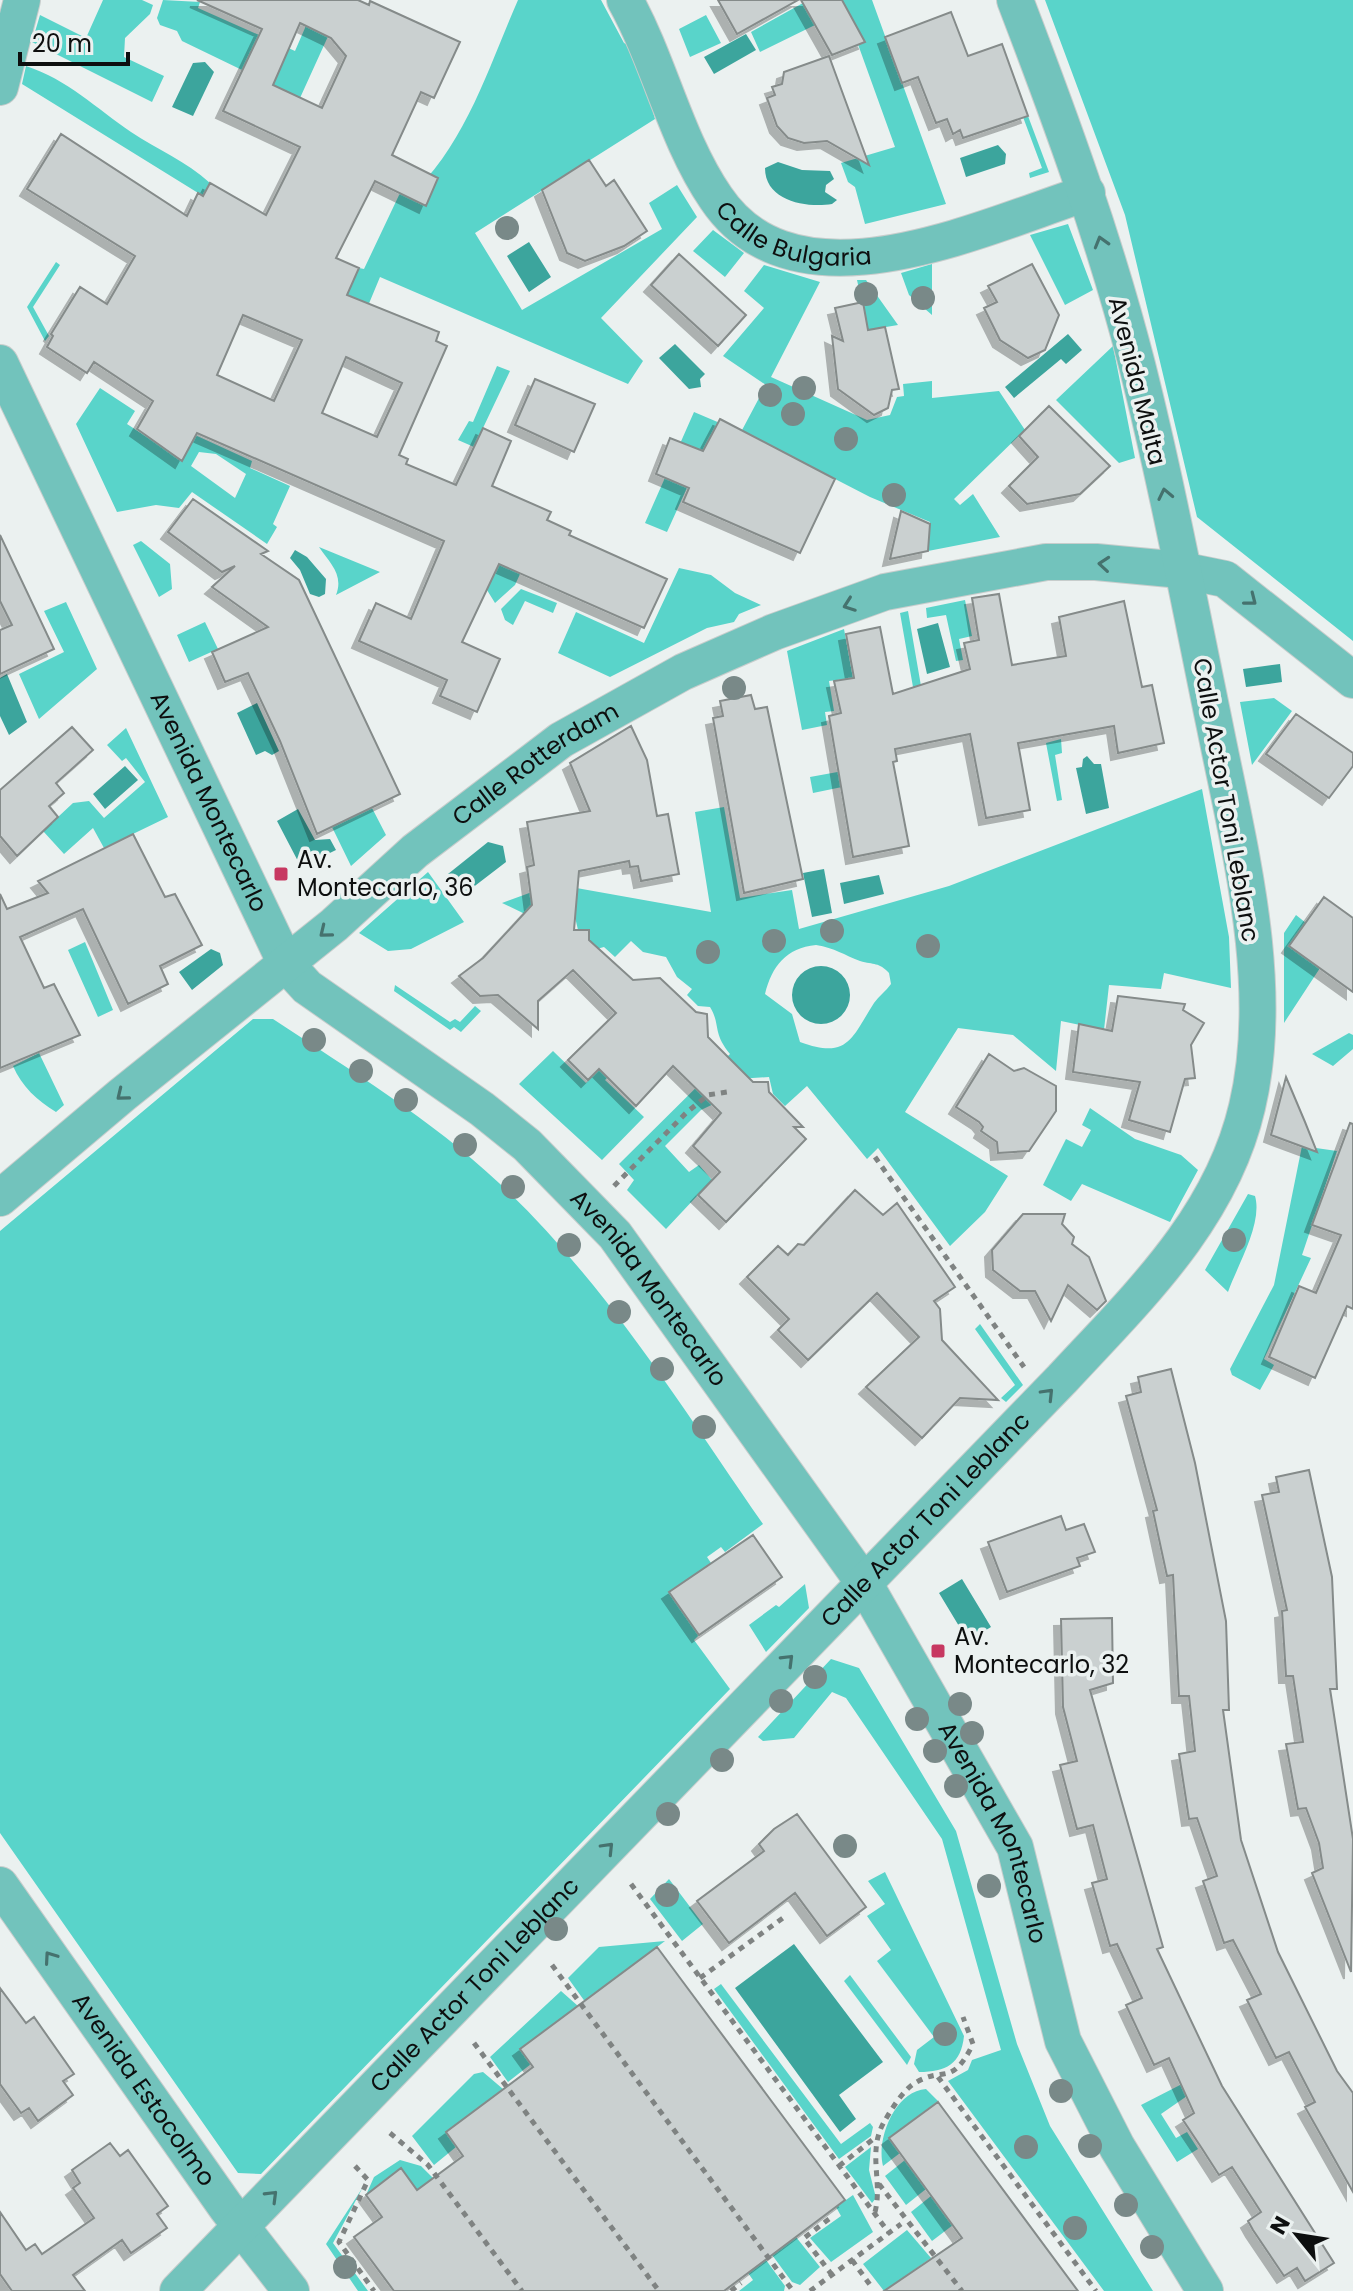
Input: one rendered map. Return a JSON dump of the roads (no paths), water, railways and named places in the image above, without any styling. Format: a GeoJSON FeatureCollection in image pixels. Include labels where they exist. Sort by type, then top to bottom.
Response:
{"type":"FeatureCollection","features":[{"type":"Feature","properties":{"kind":"street"},"geometry":{"type":"LineString","coordinates":[[0,87],[22,0]]}},
{"type":"Feature","properties":{"kind":"street","name":"Calle Bulgaria"},"geometry":{"type":"LineString","coordinates":[[625,0],[646,38],[696,161],[717,200],[735,220],[782,248],[811,258],[850,260],[888,254],[1087,193]]}},
{"type":"Feature","properties":{"kind":"street","name":"Avenida Malta"},"geometry":{"type":"LineString","coordinates":[[1015,0],[1087,193],[1137,364],[1181,570]]}},
{"type":"Feature","properties":{"kind":"street","name":"Avenida Montecarlo"},"geometry":{"type":"LineString","coordinates":[[0,363],[286,964],[307,987],[482,1109],[527,1145],[591,1210],[640,1268],[864,1583],[1015,1847],[1063,2041],[1117,2147],[1205,2291]]}},
{"type":"Feature","properties":{"kind":"street","name":"Calle Rotterdam"},"geometry":{"type":"LineString","coordinates":[[0,1198],[286,964],[415,851],[561,740],[683,672],[774,632],[885,592],[1046,562],[1096,562],[1181,570]]}},
{"type":"Feature","properties":{"kind":"street"},"geometry":{"type":"LineString","coordinates":[[1181,570],[1225,579],[1353,680]]}},
{"type":"Feature","properties":{"kind":"street","name":"Calle Actor Toni Leblanc"},"geometry":{"type":"LineString","coordinates":[[178,2291],[1042,1399],[1162,1270],[1185,1239],[1228,1166],[1247,1107],[1257,1041],[1251,913],[1181,570]]}},
{"type":"Feature","properties":{"kind":"street","name":"Avenida Estocolmo"},"geometry":{"type":"LineString","coordinates":[[0,1885],[241,2226],[291,2291]]}},
{"type":"Feature","properties":{"kind":"place","name":"Av. Montecarlo, 36"},"geometry":{"type":"Point","coordinates":[281,874]}},
{"type":"Feature","properties":{"kind":"place","name":"Av. Montecarlo, 32"},"geometry":{"type":"Point","coordinates":[938,1651]}}]}
